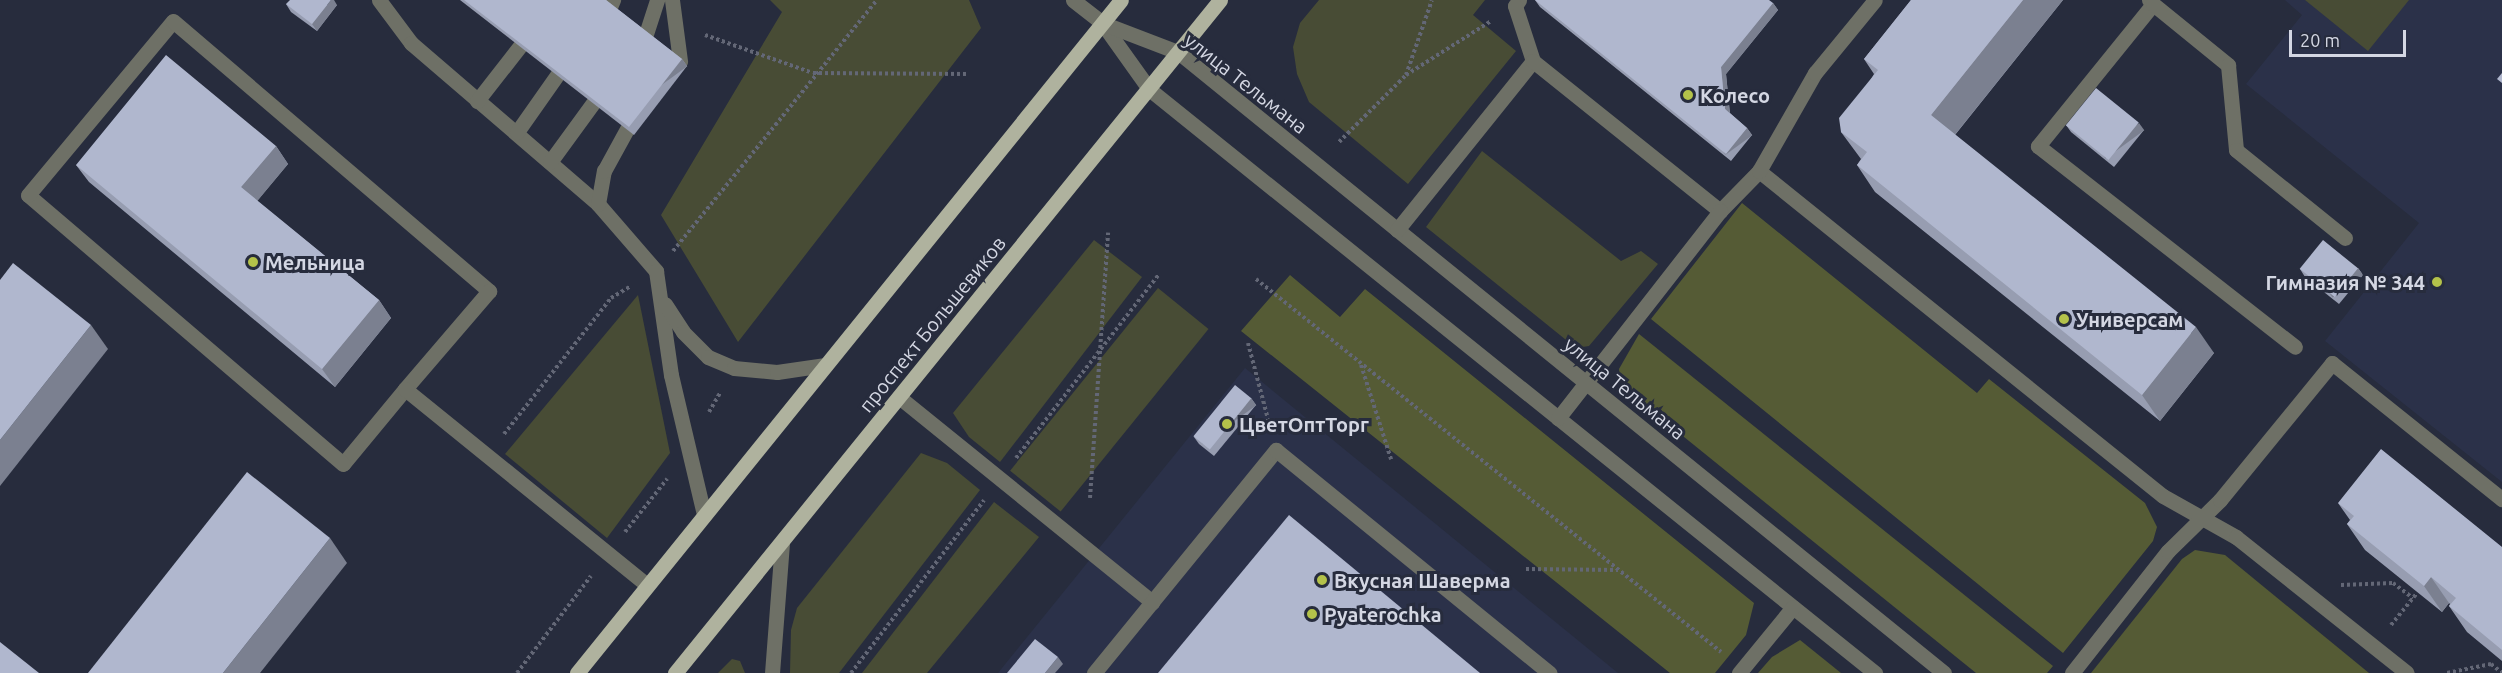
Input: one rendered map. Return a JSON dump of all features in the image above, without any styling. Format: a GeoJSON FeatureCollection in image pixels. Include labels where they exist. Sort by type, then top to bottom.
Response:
{"type":"FeatureCollection","features":[{"type":"Feature","properties":{"kind":"main road"},"geometry":{"type":"LineString","coordinates":[[577,673],[1121,0]]}},
{"type":"Feature","properties":{"kind":"main road","name":"проспект Большевиков"},"geometry":{"type":"LineString","coordinates":[[675,673],[1220,0]]}},
{"type":"Feature","properties":{"kind":"street"},"geometry":{"type":"LineString","coordinates":[[379,0],[411,43],[598,204],[656,271],[663,302],[671,375],[687,453],[704,515]]}},
{"type":"Feature","properties":{"kind":"street"},"geometry":{"type":"LineString","coordinates":[[646,34],[657,0]]}},
{"type":"Feature","properties":{"kind":"street"},"geometry":{"type":"LineString","coordinates":[[672,0],[680,61]]}},
{"type":"Feature","properties":{"kind":"street"},"geometry":{"type":"LineString","coordinates":[[1073,0],[1102,23],[1149,88],[1875,673]]}},
{"type":"Feature","properties":{"kind":"street"},"geometry":{"type":"LineString","coordinates":[[1558,417],[1720,210],[1759,171],[1815,73],[1875,0]]}},
{"type":"Feature","properties":{"kind":"street"},"geometry":{"type":"LineString","coordinates":[[2295,347],[2038,146],[2151,2],[2228,65],[2236,150],[2345,238]]}},
{"type":"Feature","properties":{"kind":"street"},"geometry":{"type":"LineString","coordinates":[[1517,3],[1533,61],[1720,210]]}},
{"type":"Feature","properties":{"kind":"street"},"geometry":{"type":"LineString","coordinates":[[173,21],[489,291],[405,389],[343,464],[28,195],[173,21]]}},
{"type":"Feature","properties":{"kind":"street","name":"улица Тельмана"},"geometry":{"type":"LineString","coordinates":[[1102,23],[1178,52],[1944,673]]}},
{"type":"Feature","properties":{"kind":"street"},"geometry":{"type":"LineString","coordinates":[[477,101],[520,46]]}},
{"type":"Feature","properties":{"kind":"street"},"geometry":{"type":"LineString","coordinates":[[1397,230],[1533,61]]}},
{"type":"Feature","properties":{"kind":"street"},"geometry":{"type":"LineString","coordinates":[[517,132],[557,75]]}},
{"type":"Feature","properties":{"kind":"street"},"geometry":{"type":"LineString","coordinates":[[550,162],[592,103]]}},
{"type":"Feature","properties":{"kind":"street"},"geometry":{"type":"LineString","coordinates":[[598,204],[604,171],[627,129]]}},
{"type":"Feature","properties":{"kind":"street"},"geometry":{"type":"LineString","coordinates":[[1759,171],[2168,501],[2236,537],[2408,673]]}},
{"type":"Feature","properties":{"kind":"street"},"geometry":{"type":"LineString","coordinates":[[663,302],[683,332],[708,357],[734,368],[777,372],[825,365]]}},
{"type":"Feature","properties":{"kind":"street"},"geometry":{"type":"LineString","coordinates":[[2072,673],[2168,551],[2201,518],[2332,363],[2502,500]]}},
{"type":"Feature","properties":{"kind":"street"},"geometry":{"type":"LineString","coordinates":[[405,389],[647,585]]}},
{"type":"Feature","properties":{"kind":"street"},"geometry":{"type":"LineString","coordinates":[[899,397],[1152,602]]}},
{"type":"Feature","properties":{"kind":"street"},"geometry":{"type":"LineString","coordinates":[[1094,673],[1276,450],[1549,673]]}},
{"type":"Feature","properties":{"kind":"street"},"geometry":{"type":"LineString","coordinates":[[772,673],[782,542]]}},
{"type":"Feature","properties":{"kind":"street"},"geometry":{"type":"LineString","coordinates":[[1741,671],[1793,607]]}},
{"type":"Feature","properties":{"kind":"path"},"geometry":{"type":"LineString","coordinates":[[487,455],[612,298],[656,271],[813,73],[877,0]]}},
{"type":"Feature","properties":{"kind":"path"},"geometry":{"type":"LineString","coordinates":[[1406,75],[1432,0]]}},
{"type":"Feature","properties":{"kind":"path"},"geometry":{"type":"LineString","coordinates":[[1339,142],[1406,75],[1517,3]]}},
{"type":"Feature","properties":{"kind":"path"},"geometry":{"type":"LineString","coordinates":[[675,24],[813,73],[968,74]]}},
{"type":"Feature","properties":{"kind":"path"},"geometry":{"type":"LineString","coordinates":[[1090,498],[1108,233]]}},
{"type":"Feature","properties":{"kind":"path"},"geometry":{"type":"LineString","coordinates":[[1256,279],[1619,570],[1741,671]]}},
{"type":"Feature","properties":{"kind":"path"},"geometry":{"type":"LineString","coordinates":[[1248,343],[1276,450]]}},
{"type":"Feature","properties":{"kind":"path"},"geometry":{"type":"LineString","coordinates":[[1361,364],[1391,459]]}},
{"type":"Feature","properties":{"kind":"path"},"geometry":{"type":"LineString","coordinates":[[517,673],[687,453],[734,368]]}},
{"type":"Feature","properties":{"kind":"path"},"geometry":{"type":"LineString","coordinates":[[1526,569],[1619,570]]}},
{"type":"Feature","properties":{"kind":"path"},"geometry":{"type":"LineString","coordinates":[[2337,585],[2393,583],[2413,598]]}},
{"type":"Feature","properties":{"kind":"path"},"geometry":{"type":"LineString","coordinates":[[2384,634],[2417,593]]}},
{"type":"Feature","properties":{"kind":"path"},"geometry":{"type":"LineString","coordinates":[[2447,673],[2491,664],[2502,673]]}},
{"type":"Feature","properties":{"kind":"shaded area","name":"Гимназия № 344"},"geometry":{"type":"Polygon","coordinates":[[[2285,0],[2502,0],[2502,482],[2325,341],[2419,223],[2246,84],[2302,15],[2285,0]]]}},
{"type":"Feature","properties":{"kind":"shaded area"},"geometry":{"type":"Polygon","coordinates":[[[1245,368],[1618,673],[998,673],[1245,368]]]}},
{"type":"Feature","properties":{"kind":"green space"},"geometry":{"type":"Polygon","coordinates":[[[770,0],[969,0],[981,28],[738,342],[661,215],[782,12],[770,0]]]}},
{"type":"Feature","properties":{"kind":"green space"},"geometry":{"type":"Polygon","coordinates":[[[1319,0],[1485,0],[1473,15],[1516,51],[1408,184],[1309,102],[1297,74],[1293,47],[1300,23],[1319,0]]]}},
{"type":"Feature","properties":{"kind":"green space"},"geometry":{"type":"Polygon","coordinates":[[[2305,0],[2409,0],[2368,51],[2305,0]]]}},
{"type":"Feature","properties":{"kind":"green space"},"geometry":{"type":"Polygon","coordinates":[[[1482,151],[1621,261],[1641,251],[1658,264],[1589,346],[1576,348],[1426,227],[1482,151]]]}},
{"type":"Feature","properties":{"kind":"green space"},"geometry":{"type":"Polygon","coordinates":[[[1742,203],[1977,393],[1989,379],[2145,503],[2157,527],[2153,541],[2063,653],[1651,319],[1742,203]]]}},
{"type":"Feature","properties":{"kind":"green space"},"geometry":{"type":"Polygon","coordinates":[[[1094,240],[1142,277],[1000,462],[969,437],[953,413],[1094,240]]]}},
{"type":"Feature","properties":{"kind":"green space"},"geometry":{"type":"Polygon","coordinates":[[[1290,275],[1340,317],[1365,289],[1754,603],[1746,635],[1715,673],[1670,673],[1241,331],[1290,275]]]}},
{"type":"Feature","properties":{"kind":"green space"},"geometry":{"type":"Polygon","coordinates":[[[1158,288],[1209,329],[1061,512],[1010,471],[1158,288]]]}},
{"type":"Feature","properties":{"kind":"green space"},"geometry":{"type":"Polygon","coordinates":[[[638,295],[670,453],[607,538],[505,454],[638,295]]]}},
{"type":"Feature","properties":{"kind":"green space"},"geometry":{"type":"Polygon","coordinates":[[[1639,334],[2053,666],[2047,673],[1976,673],[1621,386],[1619,369],[1639,334]]]}},
{"type":"Feature","properties":{"kind":"green space"},"geometry":{"type":"Polygon","coordinates":[[[921,453],[947,463],[980,490],[839,673],[790,673],[791,630],[797,608],[921,453]]]}},
{"type":"Feature","properties":{"kind":"green space"},"geometry":{"type":"Polygon","coordinates":[[[994,502],[1039,537],[927,673],[862,673],[994,502]]]}},
{"type":"Feature","properties":{"kind":"green space"},"geometry":{"type":"Polygon","coordinates":[[[2195,550],[2225,555],[2369,673],[2091,673],[2182,559],[2195,550]]]}},
{"type":"Feature","properties":{"kind":"green space"},"geometry":{"type":"Polygon","coordinates":[[[1800,640],[1841,673],[1758,673],[1772,657],[1800,640]]]}},
{"type":"Feature","properties":{"kind":"green space"},"geometry":{"type":"Polygon","coordinates":[[[732,659],[740,661],[745,673],[718,673],[732,659]]]}},
{"type":"Feature","properties":{"kind":"building"},"geometry":{"type":"Polygon","coordinates":[[[290,0],[331,0],[312,24],[286,4],[290,0]]]}},
{"type":"Feature","properties":{"kind":"building"},"geometry":{"type":"Polygon","coordinates":[[[464,0],[606,0],[682,59],[629,127],[464,0]]]}},
{"type":"Feature","properties":{"kind":"building","name":"Колесо"},"geometry":{"type":"Polygon","coordinates":[[[1535,0],[1769,0],[1773,3],[1721,67],[1725,109],[1747,128],[1726,154],[1535,0]]]}},
{"type":"Feature","properties":{"kind":"building"},"geometry":{"type":"Polygon","coordinates":[[[1911,0],[2023,0],[1931,115],[2196,327],[2142,395],[1857,165],[1867,152],[1841,132],[1839,118],[1878,70],[1864,59],[1911,0]]]}},
{"type":"Feature","properties":{"kind":"building","name":"Мельница"},"geometry":{"type":"Polygon","coordinates":[[[166,55],[276,146],[241,187],[379,300],[322,369],[76,165],[166,55]]]}},
{"type":"Feature","properties":{"kind":"building"},"geometry":{"type":"Polygon","coordinates":[[[2502,73],[2502,83],[2497,79],[2502,73]]]}},
{"type":"Feature","properties":{"kind":"building"},"geometry":{"type":"Polygon","coordinates":[[[2096,88],[2139,123],[2109,160],[2066,125],[2096,88]]]}},
{"type":"Feature","properties":{"kind":"building"},"geometry":{"type":"Polygon","coordinates":[[[2323,240],[2358,268],[2335,297],[2300,269],[2323,240]]]}},
{"type":"Feature","properties":{"kind":"building"},"geometry":{"type":"Polygon","coordinates":[[[13,263],[91,325],[0,440],[0,280],[13,263]]]}},
{"type":"Feature","properties":{"kind":"building"},"geometry":{"type":"Polygon","coordinates":[[[1235,385],[1251,398],[1210,450],[1193,436],[1235,385]]]}},
{"type":"Feature","properties":{"kind":"building"},"geometry":{"type":"Polygon","coordinates":[[[2381,449],[2502,547],[2502,650],[2449,606],[2456,598],[2431,577],[2424,586],[2347,524],[2354,516],[2338,503],[2381,449]]]}},
{"type":"Feature","properties":{"kind":"building"},"geometry":{"type":"Polygon","coordinates":[[[247,472],[330,538],[223,673],[88,673],[247,472]]]}},
{"type":"Feature","properties":{"kind":"building","name":"Pyaterochka"},"geometry":{"type":"Polygon","coordinates":[[[1289,515],[1480,673],[1158,673],[1289,515]]]}},
{"type":"Feature","properties":{"kind":"building"},"geometry":{"type":"Polygon","coordinates":[[[1035,639],[1058,657],[1045,673],[1007,673],[1035,639]]]}},
{"type":"Feature","properties":{"kind":"building"},"geometry":{"type":"Polygon","coordinates":[[[0,642],[39,673],[0,673],[0,642]]]}},
{"type":"Feature","properties":{"kind":"place","name":"Колесо"},"geometry":{"type":"Point","coordinates":[1688,95]}},
{"type":"Feature","properties":{"kind":"place","name":"Мельница"},"geometry":{"type":"Point","coordinates":[253,262]}},
{"type":"Feature","properties":{"kind":"place","name":"Гимназия № 344"},"geometry":{"type":"Point","coordinates":[2437,282]}},
{"type":"Feature","properties":{"kind":"place","name":"Универсам"},"geometry":{"type":"Point","coordinates":[2064,319]}},
{"type":"Feature","properties":{"kind":"place","name":"ЦветОптТорг"},"geometry":{"type":"Point","coordinates":[1227,424]}},
{"type":"Feature","properties":{"kind":"place","name":"Вкусная Шаверма"},"geometry":{"type":"Point","coordinates":[1322,580]}},
{"type":"Feature","properties":{"kind":"place","name":"Pyaterochka"},"geometry":{"type":"Point","coordinates":[1312,614]}}]}
